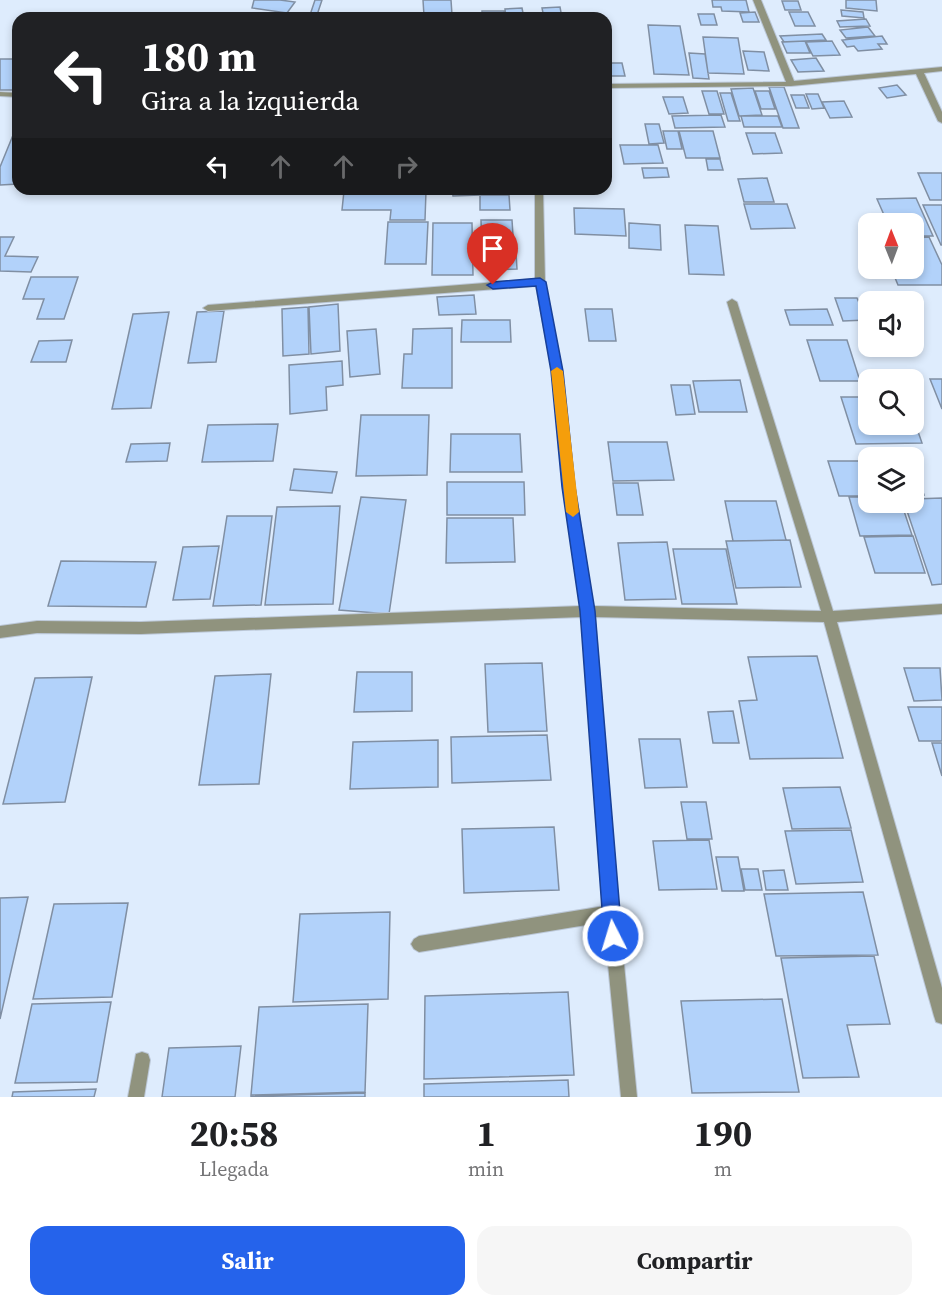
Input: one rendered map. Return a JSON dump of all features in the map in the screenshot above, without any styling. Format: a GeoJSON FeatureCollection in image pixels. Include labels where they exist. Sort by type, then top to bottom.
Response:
{"type":"FeatureCollection","features":[{"type":"Feature","properties":{"kind":"street"},"geometry":{"type":"LineString","coordinates":[[757,0],[791,84]]}},
{"type":"Feature","properties":{"kind":"street"},"geometry":{"type":"LineString","coordinates":[[612,86],[791,84],[942,69]]}},
{"type":"Feature","properties":{"kind":"street"},"geometry":{"type":"LineString","coordinates":[[919,71],[942,121]]}},
{"type":"Feature","properties":{"kind":"street"},"geometry":{"type":"LineString","coordinates":[[539,195],[540,282],[557,371],[569,487],[588,611],[611,913],[629,1097]]}},
{"type":"Feature","properties":{"kind":"street"},"geometry":{"type":"LineString","coordinates":[[208,308],[540,282]]}},
{"type":"Feature","properties":{"kind":"street"},"geometry":{"type":"LineString","coordinates":[[732,302],[829,616],[942,1016]]}},
{"type":"Feature","properties":{"kind":"street"},"geometry":{"type":"LineString","coordinates":[[0,632],[37,627],[141,628],[588,611],[829,616],[942,609]]}},
{"type":"Feature","properties":{"kind":"street"},"geometry":{"type":"LineString","coordinates":[[419,944],[611,913]]}},
{"type":"Feature","properties":{"kind":"street"},"geometry":{"type":"LineString","coordinates":[[136,1097],[142,1060]]}},
{"type":"Feature","properties":{"kind":"building"},"geometry":{"type":"Polygon","coordinates":[[[254,0],[295,2],[288,12],[252,8],[254,0]]]}},
{"type":"Feature","properties":{"kind":"building"},"geometry":{"type":"Polygon","coordinates":[[[315,0],[322,0],[318,12],[311,12],[315,0]]]}},
{"type":"Feature","properties":{"kind":"building"},"geometry":{"type":"Polygon","coordinates":[[[423,0],[451,0],[452,12],[424,12],[423,0]]]}},
{"type":"Feature","properties":{"kind":"building"},"geometry":{"type":"Polygon","coordinates":[[[712,0],[746,0],[749,12],[722,11],[721,7],[713,7],[712,0]]]}},
{"type":"Feature","properties":{"kind":"building"},"geometry":{"type":"Polygon","coordinates":[[[846,0],[876,0],[877,11],[846,8],[846,0]]]}},
{"type":"Feature","properties":{"kind":"building"},"geometry":{"type":"Polygon","coordinates":[[[782,1],[798,1],[801,10],[785,10],[782,1]]]}},
{"type":"Feature","properties":{"kind":"building"},"geometry":{"type":"Polygon","coordinates":[[[560,7],[561,12],[543,12],[542,8],[560,7]]]}},
{"type":"Feature","properties":{"kind":"building"},"geometry":{"type":"Polygon","coordinates":[[[522,8],[523,12],[505,12],[505,9],[522,8]]]}},
{"type":"Feature","properties":{"kind":"building"},"geometry":{"type":"Polygon","coordinates":[[[841,10],[863,12],[864,18],[842,16],[841,10]]]}},
{"type":"Feature","properties":{"kind":"building"},"geometry":{"type":"Polygon","coordinates":[[[755,12],[759,22],[743,22],[740,13],[755,12]]]}},
{"type":"Feature","properties":{"kind":"building"},"geometry":{"type":"Polygon","coordinates":[[[789,12],[808,12],[815,26],[795,26],[789,12]]]}},
{"type":"Feature","properties":{"kind":"building"},"geometry":{"type":"Polygon","coordinates":[[[698,14],[714,14],[717,25],[701,25],[698,14]]]}},
{"type":"Feature","properties":{"kind":"building"},"geometry":{"type":"Polygon","coordinates":[[[866,19],[870,26],[840,27],[837,21],[866,19]]]}},
{"type":"Feature","properties":{"kind":"building"},"geometry":{"type":"Polygon","coordinates":[[[648,25],[680,26],[689,75],[654,74],[648,25]]]}},
{"type":"Feature","properties":{"kind":"building"},"geometry":{"type":"Polygon","coordinates":[[[868,27],[875,36],[846,38],[840,30],[868,27]]]}},
{"type":"Feature","properties":{"kind":"building"},"geometry":{"type":"Polygon","coordinates":[[[822,34],[826,40],[784,42],[780,36],[822,34]]]}},
{"type":"Feature","properties":{"kind":"building"},"geometry":{"type":"Polygon","coordinates":[[[882,36],[887,44],[878,44],[882,49],[858,51],[854,46],[847,47],[842,40],[882,36]]]}},
{"type":"Feature","properties":{"kind":"building"},"geometry":{"type":"Polygon","coordinates":[[[703,37],[738,38],[744,74],[708,73],[703,37]]]}},
{"type":"Feature","properties":{"kind":"building"},"geometry":{"type":"Polygon","coordinates":[[[805,41],[810,53],[787,53],[782,42],[805,41]]]}},
{"type":"Feature","properties":{"kind":"building"},"geometry":{"type":"Polygon","coordinates":[[[832,41],[840,55],[813,56],[806,42],[832,41]]]}},
{"type":"Feature","properties":{"kind":"building"},"geometry":{"type":"Polygon","coordinates":[[[743,51],[764,52],[769,71],[748,70],[743,51]]]}},
{"type":"Feature","properties":{"kind":"building"},"geometry":{"type":"Polygon","coordinates":[[[689,53],[705,54],[709,79],[693,78],[689,53]]]}},
{"type":"Feature","properties":{"kind":"building"},"geometry":{"type":"Polygon","coordinates":[[[816,58],[824,71],[798,72],[791,60],[816,58]]]}},
{"type":"Feature","properties":{"kind":"building"},"geometry":{"type":"Polygon","coordinates":[[[0,59],[12,59],[12,90],[0,90],[0,59]]]}},
{"type":"Feature","properties":{"kind":"building"},"geometry":{"type":"Polygon","coordinates":[[[612,63],[622,63],[625,76],[612,76],[612,63]]]}},
{"type":"Feature","properties":{"kind":"building"},"geometry":{"type":"Polygon","coordinates":[[[897,85],[906,95],[887,98],[879,88],[897,85]]]}},
{"type":"Feature","properties":{"kind":"building"},"geometry":{"type":"Polygon","coordinates":[[[769,87],[784,87],[799,128],[783,128],[769,87]]]}},
{"type":"Feature","properties":{"kind":"building"},"geometry":{"type":"Polygon","coordinates":[[[753,88],[762,115],[739,116],[731,89],[753,88]]]}},
{"type":"Feature","properties":{"kind":"building"},"geometry":{"type":"Polygon","coordinates":[[[702,91],[717,91],[724,114],[709,114],[702,91]]]}},
{"type":"Feature","properties":{"kind":"building"},"geometry":{"type":"Polygon","coordinates":[[[755,91],[769,91],[775,109],[761,109],[755,91]]]}},
{"type":"Feature","properties":{"kind":"building"},"geometry":{"type":"Polygon","coordinates":[[[720,93],[731,93],[740,121],[728,121],[720,93]]]}},
{"type":"Feature","properties":{"kind":"building"},"geometry":{"type":"Polygon","coordinates":[[[806,94],[818,94],[824,108],[812,109],[806,94]]]}},
{"type":"Feature","properties":{"kind":"building"},"geometry":{"type":"Polygon","coordinates":[[[791,95],[804,95],[809,108],[796,108],[791,95]]]}},
{"type":"Feature","properties":{"kind":"building"},"geometry":{"type":"Polygon","coordinates":[[[663,97],[683,97],[688,113],[669,114],[663,97]]]}},
{"type":"Feature","properties":{"kind":"building"},"geometry":{"type":"Polygon","coordinates":[[[844,101],[852,117],[830,118],[822,102],[844,101]]]}},
{"type":"Feature","properties":{"kind":"building"},"geometry":{"type":"Polygon","coordinates":[[[721,115],[725,127],[675,128],[672,116],[721,115]]]}},
{"type":"Feature","properties":{"kind":"building"},"geometry":{"type":"Polygon","coordinates":[[[741,116],[778,116],[782,127],[744,127],[741,116]]]}},
{"type":"Feature","properties":{"kind":"building"},"geometry":{"type":"Polygon","coordinates":[[[645,124],[659,124],[664,143],[649,144],[645,124]]]}},
{"type":"Feature","properties":{"kind":"building"},"geometry":{"type":"Polygon","coordinates":[[[663,131],[678,131],[682,149],[667,149],[663,131]]]}},
{"type":"Feature","properties":{"kind":"building"},"geometry":{"type":"Polygon","coordinates":[[[679,131],[713,131],[720,158],[686,158],[679,131]]]}},
{"type":"Feature","properties":{"kind":"building"},"geometry":{"type":"Polygon","coordinates":[[[746,133],[775,133],[782,153],[753,154],[746,133]]]}},
{"type":"Feature","properties":{"kind":"building"},"geometry":{"type":"Polygon","coordinates":[[[12,138],[12,184],[0,185],[0,167],[12,138]]]}},
{"type":"Feature","properties":{"kind":"building"},"geometry":{"type":"Polygon","coordinates":[[[620,145],[658,145],[663,163],[624,164],[620,145]]]}},
{"type":"Feature","properties":{"kind":"building"},"geometry":{"type":"Polygon","coordinates":[[[706,159],[720,159],[723,170],[708,170],[706,159]]]}},
{"type":"Feature","properties":{"kind":"building"},"geometry":{"type":"Polygon","coordinates":[[[642,168],[667,168],[669,177],[644,178],[642,168]]]}},
{"type":"Feature","properties":{"kind":"building"},"geometry":{"type":"Polygon","coordinates":[[[918,173],[942,173],[942,200],[930,200],[918,173]]]}},
{"type":"Feature","properties":{"kind":"building"},"geometry":{"type":"Polygon","coordinates":[[[767,178],[774,202],[744,202],[738,179],[767,178]]]}},
{"type":"Feature","properties":{"kind":"building"},"geometry":{"type":"Polygon","coordinates":[[[344,195],[426,195],[425,220],[390,220],[391,210],[342,210],[344,195]]]}},
{"type":"Feature","properties":{"kind":"building"},"geometry":{"type":"Polygon","coordinates":[[[480,195],[509,195],[510,210],[480,210],[480,195]]]}},
{"type":"Feature","properties":{"kind":"building"},"geometry":{"type":"Polygon","coordinates":[[[916,198],[923,213],[883,213],[877,199],[916,198]]]}},
{"type":"Feature","properties":{"kind":"building"},"geometry":{"type":"Polygon","coordinates":[[[744,204],[787,204],[795,228],[751,229],[744,204]]]}},
{"type":"Feature","properties":{"kind":"building"},"geometry":{"type":"Polygon","coordinates":[[[923,205],[942,205],[942,245],[941,245],[923,205]]]}},
{"type":"Feature","properties":{"kind":"building"},"geometry":{"type":"Polygon","coordinates":[[[574,208],[624,209],[626,236],[575,234],[574,208]]]}},
{"type":"Feature","properties":{"kind":"building"},"geometry":{"type":"Polygon","coordinates":[[[924,216],[933,236],[924,236],[924,216]]]}},
{"type":"Feature","properties":{"kind":"building"},"geometry":{"type":"Polygon","coordinates":[[[481,220],[512,220],[514,251],[482,251],[481,220]]]}},
{"type":"Feature","properties":{"kind":"building"},"geometry":{"type":"Polygon","coordinates":[[[388,222],[428,222],[426,264],[385,264],[388,222]]]}},
{"type":"Feature","properties":{"kind":"building"},"geometry":{"type":"Polygon","coordinates":[[[433,223],[472,223],[473,275],[432,275],[433,223]]]}},
{"type":"Feature","properties":{"kind":"building"},"geometry":{"type":"Polygon","coordinates":[[[629,223],[660,225],[661,250],[629,248],[629,223]]]}},
{"type":"Feature","properties":{"kind":"building"},"geometry":{"type":"Polygon","coordinates":[[[685,225],[718,226],[724,275],[689,274],[685,225]]]}},
{"type":"Feature","properties":{"kind":"building"},"geometry":{"type":"Polygon","coordinates":[[[0,237],[14,237],[5,256],[38,257],[31,272],[0,271],[0,237]]]}},
{"type":"Feature","properties":{"kind":"building"},"geometry":{"type":"Polygon","coordinates":[[[924,237],[929,237],[942,265],[942,285],[898,285],[896,279],[924,279],[924,237]]]}},
{"type":"Feature","properties":{"kind":"building"},"geometry":{"type":"Polygon","coordinates":[[[479,253],[516,253],[517,269],[480,270],[479,253]]]}},
{"type":"Feature","properties":{"kind":"building"},"geometry":{"type":"Polygon","coordinates":[[[31,277],[78,277],[64,319],[37,319],[44,299],[23,299],[31,277]]]}},
{"type":"Feature","properties":{"kind":"building"},"geometry":{"type":"Polygon","coordinates":[[[474,295],[476,314],[439,315],[437,297],[474,295]]]}},
{"type":"Feature","properties":{"kind":"building"},"geometry":{"type":"Polygon","coordinates":[[[835,298],[857,298],[858,320],[843,321],[835,298]]]}},
{"type":"Feature","properties":{"kind":"building"},"geometry":{"type":"Polygon","coordinates":[[[338,304],[340,351],[311,354],[309,307],[338,304]]]}},
{"type":"Feature","properties":{"kind":"building"},"geometry":{"type":"Polygon","coordinates":[[[308,307],[309,354],[283,356],[282,309],[308,307]]]}},
{"type":"Feature","properties":{"kind":"building"},"geometry":{"type":"Polygon","coordinates":[[[585,309],[612,309],[616,341],[589,341],[585,309]]]}},
{"type":"Feature","properties":{"kind":"building"},"geometry":{"type":"Polygon","coordinates":[[[827,309],[833,325],[790,325],[785,310],[827,309]]]}},
{"type":"Feature","properties":{"kind":"building"},"geometry":{"type":"Polygon","coordinates":[[[224,311],[216,362],[188,363],[197,312],[224,311]]]}},
{"type":"Feature","properties":{"kind":"building"},"geometry":{"type":"Polygon","coordinates":[[[169,312],[151,408],[112,409],[133,314],[169,312]]]}},
{"type":"Feature","properties":{"kind":"building"},"geometry":{"type":"Polygon","coordinates":[[[462,320],[510,320],[511,342],[461,342],[462,320]]]}},
{"type":"Feature","properties":{"kind":"building"},"geometry":{"type":"Polygon","coordinates":[[[452,328],[452,388],[402,388],[404,354],[412,354],[413,329],[452,328]]]}},
{"type":"Feature","properties":{"kind":"building"},"geometry":{"type":"Polygon","coordinates":[[[376,329],[380,374],[350,377],[347,331],[376,329]]]}},
{"type":"Feature","properties":{"kind":"building"},"geometry":{"type":"Polygon","coordinates":[[[72,340],[66,362],[31,362],[39,341],[72,340]]]}},
{"type":"Feature","properties":{"kind":"building"},"geometry":{"type":"Polygon","coordinates":[[[807,340],[847,340],[858,381],[820,381],[807,340]]]}},
{"type":"Feature","properties":{"kind":"building"},"geometry":{"type":"Polygon","coordinates":[[[342,361],[343,385],[326,387],[327,410],[290,414],[289,365],[342,361]]]}},
{"type":"Feature","properties":{"kind":"building"},"geometry":{"type":"Polygon","coordinates":[[[930,379],[942,379],[942,409],[930,379]]]}},
{"type":"Feature","properties":{"kind":"building"},"geometry":{"type":"Polygon","coordinates":[[[740,380],[747,412],[699,412],[693,381],[740,380]]]}},
{"type":"Feature","properties":{"kind":"building"},"geometry":{"type":"Polygon","coordinates":[[[671,385],[690,385],[695,414],[676,415],[671,385]]]}},
{"type":"Feature","properties":{"kind":"building"},"geometry":{"type":"Polygon","coordinates":[[[841,397],[858,397],[858,435],[919,435],[922,443],[856,444],[841,397]]]}},
{"type":"Feature","properties":{"kind":"building"},"geometry":{"type":"Polygon","coordinates":[[[361,415],[429,415],[427,475],[356,476],[361,415]]]}},
{"type":"Feature","properties":{"kind":"building"},"geometry":{"type":"Polygon","coordinates":[[[278,424],[273,461],[202,462],[208,425],[278,424]]]}},
{"type":"Feature","properties":{"kind":"building"},"geometry":{"type":"Polygon","coordinates":[[[451,434],[520,434],[522,472],[450,472],[451,434]]]}},
{"type":"Feature","properties":{"kind":"building"},"geometry":{"type":"Polygon","coordinates":[[[608,442],[667,442],[674,480],[613,481],[608,442]]]}},
{"type":"Feature","properties":{"kind":"building"},"geometry":{"type":"Polygon","coordinates":[[[170,443],[167,461],[126,462],[131,444],[170,443]]]}},
{"type":"Feature","properties":{"kind":"building"},"geometry":{"type":"Polygon","coordinates":[[[828,461],[858,461],[858,496],[839,496],[828,461]]]}},
{"type":"Feature","properties":{"kind":"building"},"geometry":{"type":"Polygon","coordinates":[[[294,469],[337,472],[332,493],[290,490],[294,469]]]}},
{"type":"Feature","properties":{"kind":"building"},"geometry":{"type":"Polygon","coordinates":[[[447,482],[524,482],[525,515],[447,515],[447,482]]]}},
{"type":"Feature","properties":{"kind":"building"},"geometry":{"type":"Polygon","coordinates":[[[613,483],[638,483],[643,515],[617,515],[613,483]]]}},
{"type":"Feature","properties":{"kind":"building"},"geometry":{"type":"Polygon","coordinates":[[[361,497],[406,500],[389,614],[339,610],[361,497]]]}},
{"type":"Feature","properties":{"kind":"building"},"geometry":{"type":"Polygon","coordinates":[[[849,497],[858,497],[858,513],[905,513],[912,535],[860,536],[849,497]]]}},
{"type":"Feature","properties":{"kind":"building"},"geometry":{"type":"Polygon","coordinates":[[[942,498],[942,584],[932,585],[908,513],[924,513],[924,499],[942,498]]]}},
{"type":"Feature","properties":{"kind":"building"},"geometry":{"type":"Polygon","coordinates":[[[725,501],[776,501],[786,540],[733,541],[725,501]]]}},
{"type":"Feature","properties":{"kind":"building"},"geometry":{"type":"Polygon","coordinates":[[[340,506],[333,604],[265,605],[277,507],[340,506]]]}},
{"type":"Feature","properties":{"kind":"building"},"geometry":{"type":"Polygon","coordinates":[[[227,516],[272,516],[261,605],[213,606],[227,516]]]}},
{"type":"Feature","properties":{"kind":"building"},"geometry":{"type":"Polygon","coordinates":[[[447,518],[513,518],[515,562],[446,563],[447,518]]]}},
{"type":"Feature","properties":{"kind":"building"},"geometry":{"type":"Polygon","coordinates":[[[913,536],[925,573],[875,573],[864,537],[913,536]]]}},
{"type":"Feature","properties":{"kind":"building"},"geometry":{"type":"Polygon","coordinates":[[[790,540],[801,587],[736,588],[726,541],[790,540]]]}},
{"type":"Feature","properties":{"kind":"building"},"geometry":{"type":"Polygon","coordinates":[[[667,542],[676,599],[625,600],[618,543],[667,542]]]}},
{"type":"Feature","properties":{"kind":"building"},"geometry":{"type":"Polygon","coordinates":[[[219,546],[210,599],[173,600],[183,547],[219,546]]]}},
{"type":"Feature","properties":{"kind":"building"},"geometry":{"type":"Polygon","coordinates":[[[673,549],[726,549],[737,604],[682,604],[673,549]]]}},
{"type":"Feature","properties":{"kind":"building"},"geometry":{"type":"Polygon","coordinates":[[[61,561],[156,562],[146,607],[48,606],[61,561]]]}},
{"type":"Feature","properties":{"kind":"building"},"geometry":{"type":"Polygon","coordinates":[[[817,656],[843,758],[750,759],[739,701],[757,700],[748,657],[817,656]]]}},
{"type":"Feature","properties":{"kind":"building"},"geometry":{"type":"Polygon","coordinates":[[[542,663],[547,731],[488,732],[485,664],[542,663]]]}},
{"type":"Feature","properties":{"kind":"building"},"geometry":{"type":"Polygon","coordinates":[[[904,668],[940,668],[942,700],[914,701],[904,668]]]}},
{"type":"Feature","properties":{"kind":"building"},"geometry":{"type":"Polygon","coordinates":[[[357,672],[412,672],[412,711],[354,712],[357,672]]]}},
{"type":"Feature","properties":{"kind":"building"},"geometry":{"type":"Polygon","coordinates":[[[271,674],[259,784],[199,785],[215,676],[271,674]]]}},
{"type":"Feature","properties":{"kind":"building"},"geometry":{"type":"Polygon","coordinates":[[[92,677],[65,802],[3,804],[35,678],[92,677]]]}},
{"type":"Feature","properties":{"kind":"building"},"geometry":{"type":"Polygon","coordinates":[[[908,707],[942,707],[942,741],[919,741],[908,707]]]}},
{"type":"Feature","properties":{"kind":"building"},"geometry":{"type":"Polygon","coordinates":[[[733,711],[739,743],[713,743],[708,712],[733,711]]]}},
{"type":"Feature","properties":{"kind":"building"},"geometry":{"type":"Polygon","coordinates":[[[547,735],[551,780],[452,783],[451,737],[547,735]]]}},
{"type":"Feature","properties":{"kind":"building"},"geometry":{"type":"Polygon","coordinates":[[[639,739],[680,739],[687,787],[645,788],[639,739]]]}},
{"type":"Feature","properties":{"kind":"building"},"geometry":{"type":"Polygon","coordinates":[[[438,740],[438,787],[350,789],[353,742],[438,740]]]}},
{"type":"Feature","properties":{"kind":"building"},"geometry":{"type":"Polygon","coordinates":[[[932,743],[942,743],[942,776],[932,743]]]}},
{"type":"Feature","properties":{"kind":"building"},"geometry":{"type":"Polygon","coordinates":[[[840,787],[851,828],[792,829],[783,788],[840,787]]]}},
{"type":"Feature","properties":{"kind":"building"},"geometry":{"type":"Polygon","coordinates":[[[681,802],[706,802],[712,839],[687,839],[681,802]]]}},
{"type":"Feature","properties":{"kind":"building"},"geometry":{"type":"Polygon","coordinates":[[[554,827],[559,890],[464,893],[462,829],[554,827]]]}},
{"type":"Feature","properties":{"kind":"building"},"geometry":{"type":"Polygon","coordinates":[[[851,830],[863,882],[796,884],[785,831],[851,830]]]}},
{"type":"Feature","properties":{"kind":"building"},"geometry":{"type":"Polygon","coordinates":[[[709,840],[717,889],[659,890],[653,841],[709,840]]]}},
{"type":"Feature","properties":{"kind":"building"},"geometry":{"type":"Polygon","coordinates":[[[716,857],[738,857],[744,891],[722,891],[716,857]]]}},
{"type":"Feature","properties":{"kind":"building"},"geometry":{"type":"Polygon","coordinates":[[[741,869],[758,869],[762,890],[745,890],[741,869]]]}},
{"type":"Feature","properties":{"kind":"building"},"geometry":{"type":"Polygon","coordinates":[[[784,870],[788,890],[766,890],[763,871],[784,870]]]}},
{"type":"Feature","properties":{"kind":"building"},"geometry":{"type":"Polygon","coordinates":[[[863,892],[878,955],[776,956],[764,894],[863,892]]]}},
{"type":"Feature","properties":{"kind":"building"},"geometry":{"type":"Polygon","coordinates":[[[28,897],[0,1019],[0,898],[28,897]]]}},
{"type":"Feature","properties":{"kind":"building"},"geometry":{"type":"Polygon","coordinates":[[[128,903],[112,997],[33,999],[54,904],[128,903]]]}},
{"type":"Feature","properties":{"kind":"building"},"geometry":{"type":"Polygon","coordinates":[[[390,912],[388,999],[293,1002],[300,914],[390,912]]]}},
{"type":"Feature","properties":{"kind":"building"},"geometry":{"type":"Polygon","coordinates":[[[874,956],[890,1024],[847,1025],[859,1077],[803,1078],[781,958],[874,956]]]}},
{"type":"Feature","properties":{"kind":"building"},"geometry":{"type":"Polygon","coordinates":[[[568,992],[574,1075],[424,1079],[425,996],[568,992]]]}},
{"type":"Feature","properties":{"kind":"building"},"geometry":{"type":"Polygon","coordinates":[[[782,999],[799,1092],[692,1093],[681,1001],[782,999]]]}},
{"type":"Feature","properties":{"kind":"building"},"geometry":{"type":"Polygon","coordinates":[[[111,1002],[97,1082],[15,1083],[32,1004],[111,1002]]]}},
{"type":"Feature","properties":{"kind":"building"},"geometry":{"type":"Polygon","coordinates":[[[368,1004],[365,1092],[251,1095],[259,1007],[368,1004]]]}},
{"type":"Feature","properties":{"kind":"building"},"geometry":{"type":"Polygon","coordinates":[[[241,1046],[235,1097],[162,1097],[169,1048],[241,1046]]]}},
{"type":"Feature","properties":{"kind":"building"},"geometry":{"type":"Polygon","coordinates":[[[568,1080],[569,1097],[424,1097],[424,1084],[568,1080]]]}},
{"type":"Feature","properties":{"kind":"building"},"geometry":{"type":"Polygon","coordinates":[[[96,1089],[94,1097],[12,1097],[13,1092],[96,1089]]]}},
{"type":"Feature","properties":{"kind":"building"},"geometry":{"type":"Polygon","coordinates":[[[365,1093],[365,1097],[251,1097],[251,1096],[365,1093]]]}},
{"type":"Feature","properties":{"kind":"slow traffic"},"geometry":{"type":"LineString","coordinates":[[557,371],[573,512]]}},
{"type":"Feature","properties":{"kind":"route"},"geometry":{"type":"LineString","coordinates":[[493,285],[540,282],[557,371],[569,487],[588,611],[592,688],[613,936]]}}]}
